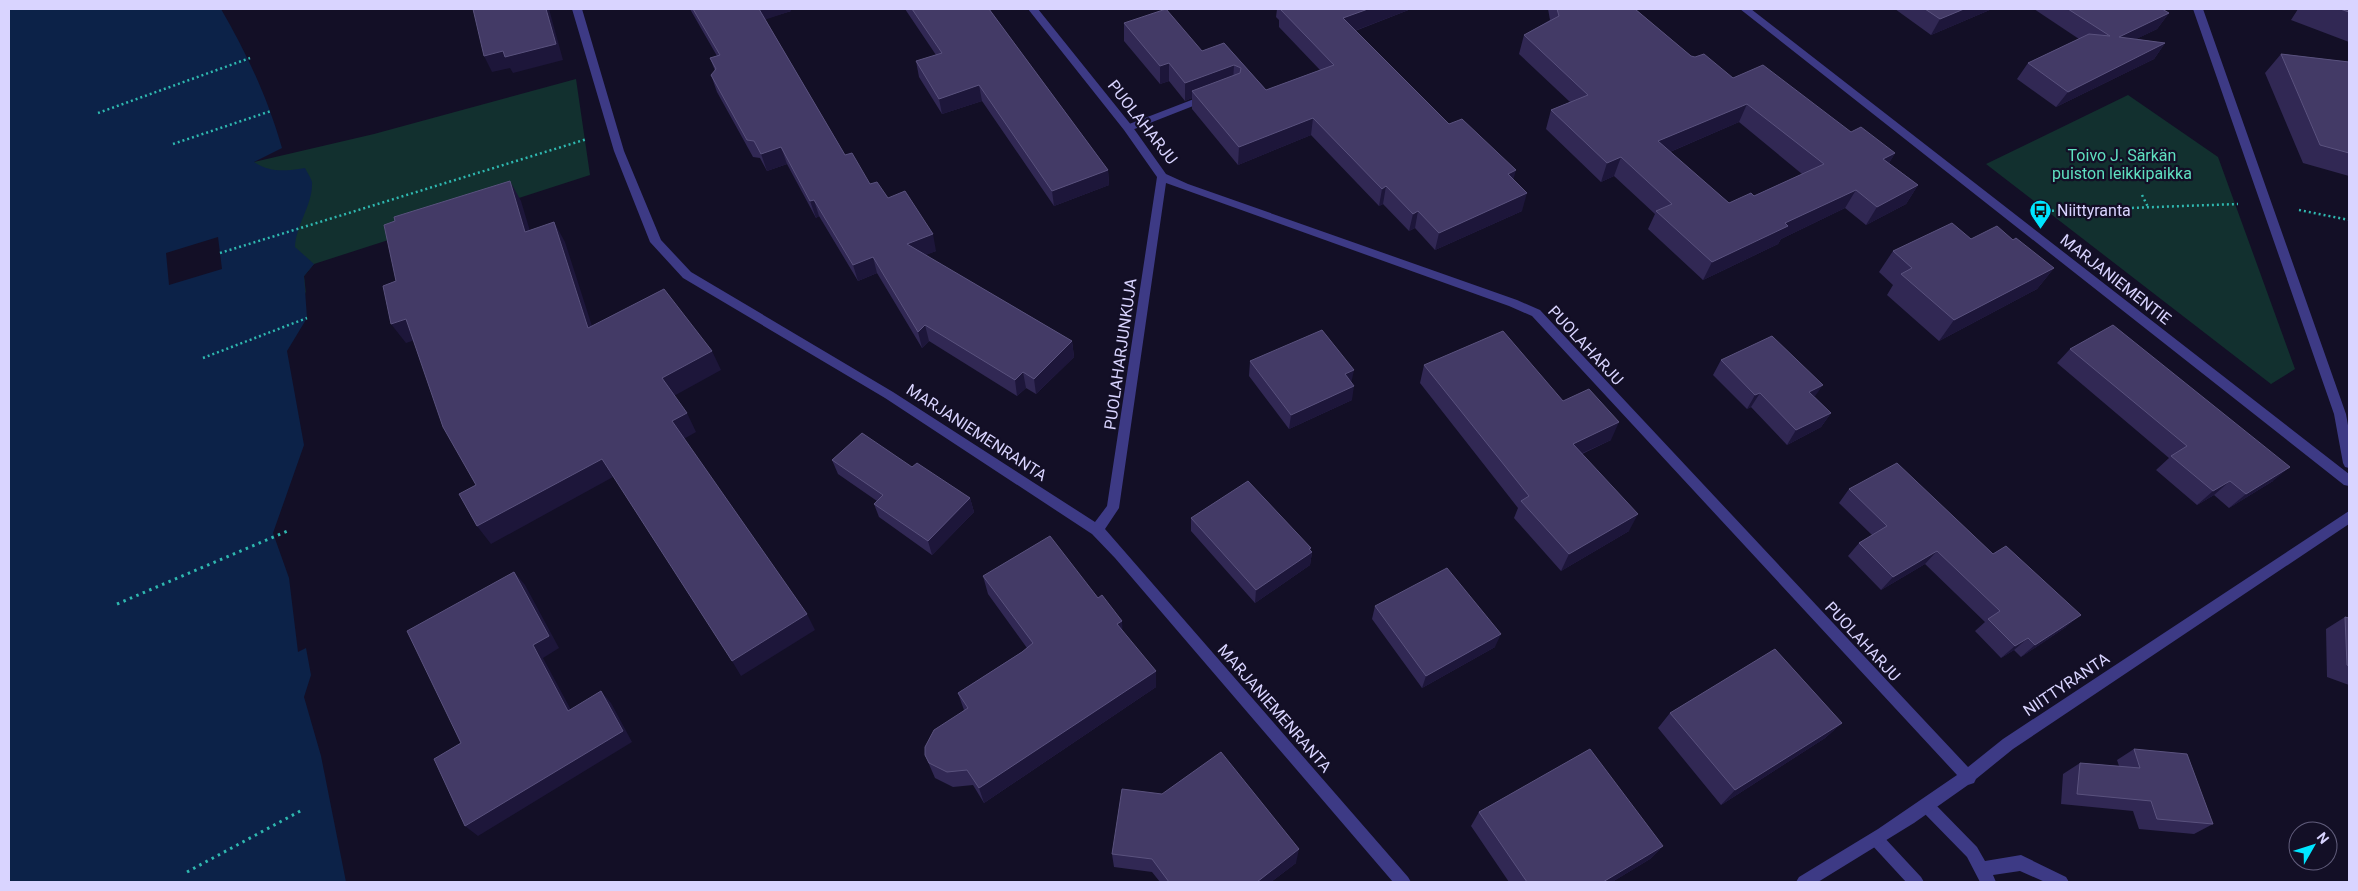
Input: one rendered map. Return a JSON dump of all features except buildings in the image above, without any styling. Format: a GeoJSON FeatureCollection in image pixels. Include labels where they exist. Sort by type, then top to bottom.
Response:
{"type":"FeatureCollection","features":[{"type":"Feature","properties":{"kind":"street","name":"MARJANIEMENRANTA"},"geometry":{"type":"LineString","coordinates":[[577,9],[619,150],[656,242],[687,275],[889,395],[1096,530],[1120,554],[1403,882]]}},
{"type":"Feature","properties":{"kind":"street","name":"PUOLAHARJU"},"geometry":{"type":"LineString","coordinates":[[1033,9],[1128,128],[1162,177],[1184,187],[1513,303],[1536,314],[1969,778]]}},
{"type":"Feature","properties":{"kind":"street","name":"MARJANIEMENTIE"},"geometry":{"type":"LineString","coordinates":[[1745,9],[2349,481]]}},
{"type":"Feature","properties":{"kind":"street"},"geometry":{"type":"LineString","coordinates":[[2198,9],[2340,414],[2349,463]]}},
{"type":"Feature","properties":{"kind":"street"},"geometry":{"type":"LineString","coordinates":[[1128,128],[1217,94]]}},
{"type":"Feature","properties":{"kind":"street","name":"PUOLAHARJUNKUJA"},"geometry":{"type":"LineString","coordinates":[[1096,530],[1113,508],[1162,177]]}},
{"type":"Feature","properties":{"kind":"street","name":"NIITTYRANTA"},"geometry":{"type":"LineString","coordinates":[[1804,882],[1876,839],[1969,778],[2008,744],[2349,517]]}},
{"type":"Feature","properties":{"kind":"street"},"geometry":{"type":"LineString","coordinates":[[1927,806],[1972,852],[1984,875],[2021,864],[2061,882]]}},
{"type":"Feature","properties":{"kind":"street"},"geometry":{"type":"LineString","coordinates":[[1876,839],[1916,882]]}},
{"type":"Feature","properties":{"kind":"path"},"geometry":{"type":"LineString","coordinates":[[98,113],[250,58]]}},
{"type":"Feature","properties":{"kind":"path"},"geometry":{"type":"LineString","coordinates":[[174,144],[271,111]]}},
{"type":"Feature","properties":{"kind":"path"},"geometry":{"type":"LineString","coordinates":[[220,253],[614,131]]}},
{"type":"Feature","properties":{"kind":"path"},"geometry":{"type":"LineString","coordinates":[[2142,196],[2148,207]]}},
{"type":"Feature","properties":{"kind":"path"},"geometry":{"type":"LineString","coordinates":[[2004,212],[2267,203],[2349,220]]}},
{"type":"Feature","properties":{"kind":"path"},"geometry":{"type":"LineString","coordinates":[[203,358],[307,318]]}},
{"type":"Feature","properties":{"kind":"path"},"geometry":{"type":"LineString","coordinates":[[116,604],[290,530]]}},
{"type":"Feature","properties":{"kind":"path"},"geometry":{"type":"LineString","coordinates":[[187,872],[304,809]]}},
{"type":"Feature","properties":{"kind":"green space"},"geometry":{"type":"Polygon","coordinates":[[[576,79],[590,175],[314,264],[304,276],[306,294],[254,162],[374,134],[576,79]]]}},
{"type":"Feature","properties":{"kind":"green space","name":"Toivo J. Särkän puiston leikkipaikka"},"geometry":{"type":"Polygon","coordinates":[[[2128,95],[2218,157],[2295,369],[2271,384],[1986,164],[2128,95]]]}},
{"type":"Feature","properties":{"kind":"water"},"geometry":{"type":"Polygon","coordinates":[[[9,9],[221,9],[256,77],[282,148],[254,162],[272,170],[305,168],[312,182],[310,199],[298,230],[295,247],[314,264],[304,276],[307,318],[287,351],[304,445],[273,533],[289,578],[298,652],[306,648],[311,675],[304,697],[321,756],[346,882],[9,882],[9,9]]]}},
{"type":"Feature","properties":{"kind":"pier"},"geometry":{"type":"Polygon","coordinates":[[[218,237],[222,269],[169,285],[166,253],[218,237]]]}},
{"type":"Feature","properties":{"kind":"place","name":"Niittyranta"},"geometry":{"type":"Point","coordinates":[2041,229]}}]}
